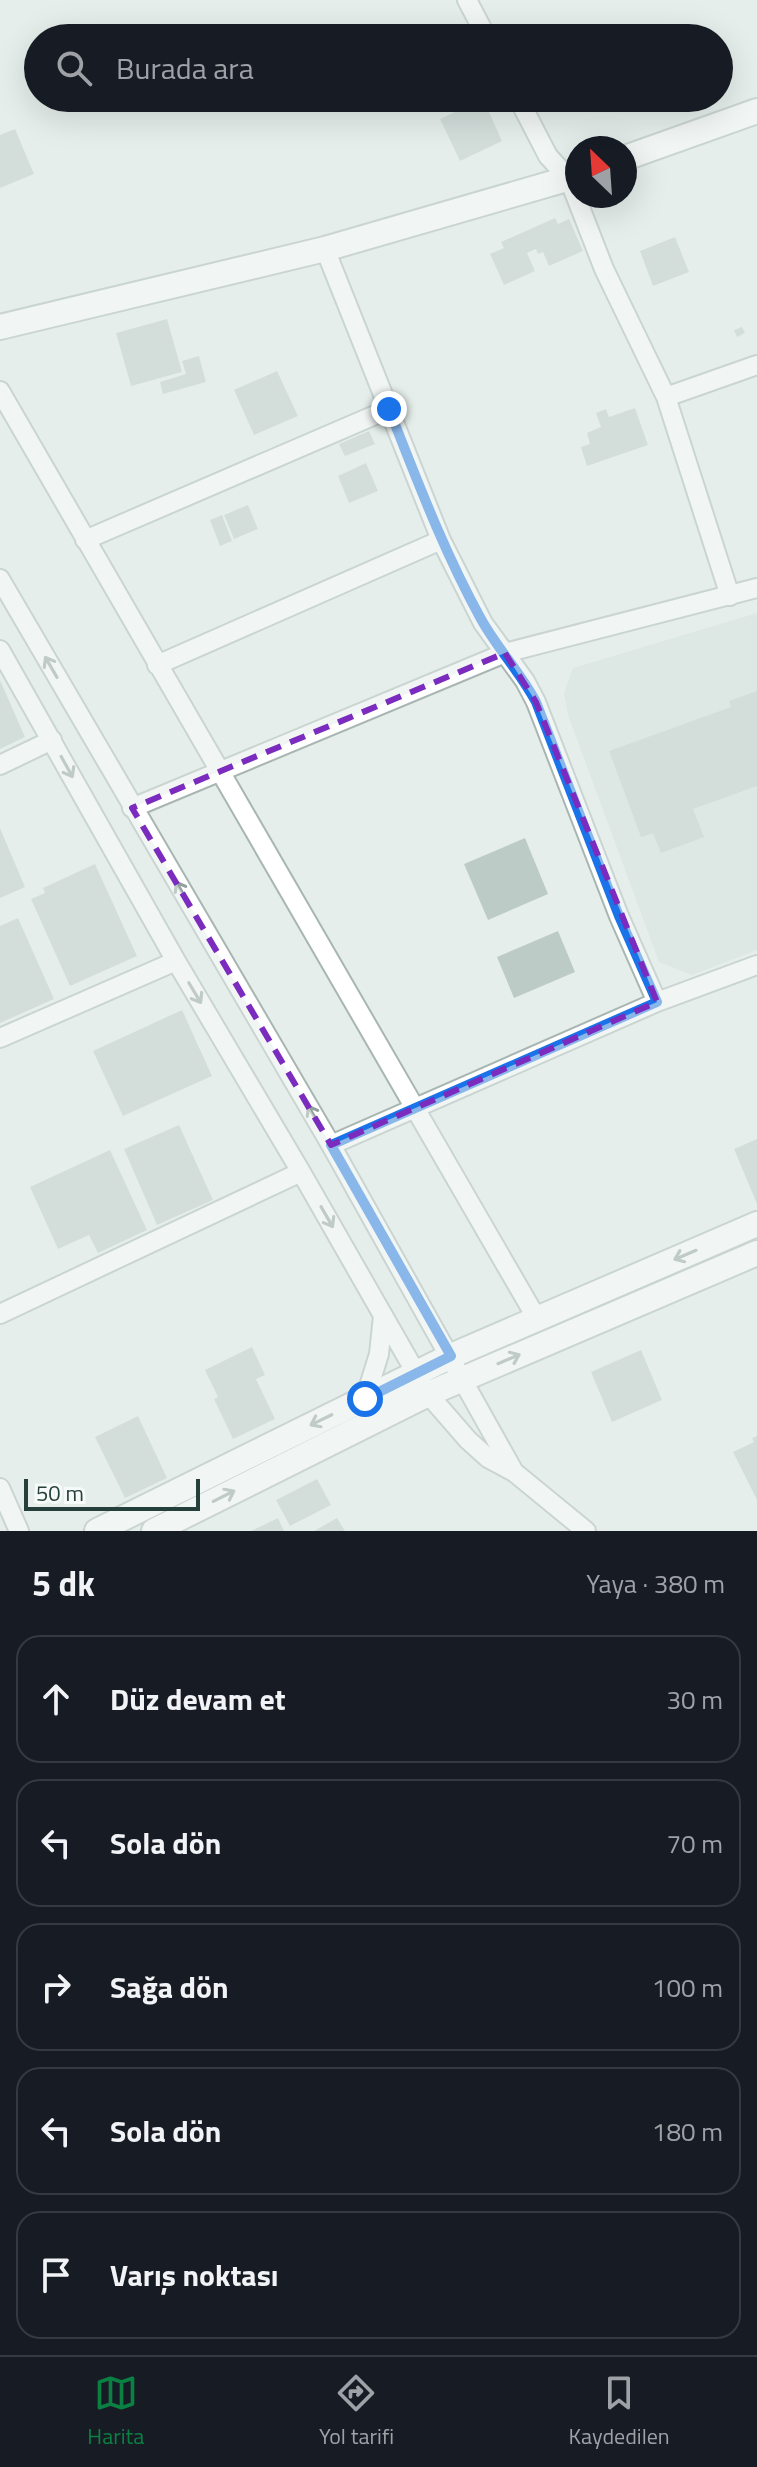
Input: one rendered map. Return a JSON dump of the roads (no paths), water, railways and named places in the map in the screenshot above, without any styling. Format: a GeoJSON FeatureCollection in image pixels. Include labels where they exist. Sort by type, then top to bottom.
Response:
{"type":"FeatureCollection","features":[{"type":"Feature","properties":{"kind":"street"},"geometry":{"type":"LineString","coordinates":[[467,0],[480,24]]}},
{"type":"Feature","properties":{"kind":"street"},"geometry":{"type":"LineString","coordinates":[[637,154],[757,111]]}},
{"type":"Feature","properties":{"kind":"street"},"geometry":{"type":"LineString","coordinates":[[525,112],[548,156],[565,170]]}},
{"type":"Feature","properties":{"kind":"street"},"geometry":{"type":"LineString","coordinates":[[0,327],[325,249],[565,179]]}},
{"type":"Feature","properties":{"kind":"street"},"geometry":{"type":"LineString","coordinates":[[583,208],[604,269],[666,397],[730,596]]}},
{"type":"Feature","properties":{"kind":"street"},"geometry":{"type":"LineString","coordinates":[[325,249],[441,540],[483,623],[536,702],[619,916],[657,1002]]}},
{"type":"Feature","properties":{"kind":"street"},"geometry":{"type":"LineString","coordinates":[[666,397],[757,365]]}},
{"type":"Feature","properties":{"kind":"street"},"geometry":{"type":"LineString","coordinates":[[0,391],[537,1319]]}},
{"type":"Feature","properties":{"kind":"street"},"geometry":{"type":"LineString","coordinates":[[85,540],[389,409]]}},
{"type":"Feature","properties":{"kind":"street"},"geometry":{"type":"LineString","coordinates":[[157,665],[441,540]]}},
{"type":"Feature","properties":{"kind":"street"},"geometry":{"type":"LineString","coordinates":[[0,579],[331,1145],[514,1472]]}},
{"type":"Feature","properties":{"kind":"street"},"geometry":{"type":"LineString","coordinates":[[132,808],[505,653],[757,588]]}},
{"type":"Feature","properties":{"kind":"street"},"geometry":{"type":"LineString","coordinates":[[0,650],[176,961],[422,1384],[468,1440],[488,1458],[514,1472],[586,1531]]}},
{"type":"Feature","properties":{"kind":"street"},"geometry":{"type":"LineString","coordinates":[[0,765],[52,740]]}},
{"type":"Feature","properties":{"kind":"street"},"geometry":{"type":"LineString","coordinates":[[0,1038],[176,961]]}},
{"type":"Feature","properties":{"kind":"street"},"geometry":{"type":"LineString","coordinates":[[331,1145],[657,1002],[757,965]]}},
{"type":"Feature","properties":{"kind":"street"},"geometry":{"type":"LineString","coordinates":[[0,1314],[301,1172]]}},
{"type":"Feature","properties":{"kind":"street"},"geometry":{"type":"LineString","coordinates":[[154,1531],[422,1384],[451,1356],[757,1224]]}},
{"type":"Feature","properties":{"kind":"street"},"geometry":{"type":"LineString","coordinates":[[97,1531],[365,1399],[422,1384],[463,1379],[757,1253]]}},
{"type":"Feature","properties":{"kind":"street"},"geometry":{"type":"LineString","coordinates":[[365,1399],[379,1354],[383,1316]]}},
{"type":"Feature","properties":{"kind":"street"},"geometry":{"type":"LineString","coordinates":[[0,1488],[19,1531]]}}]}
